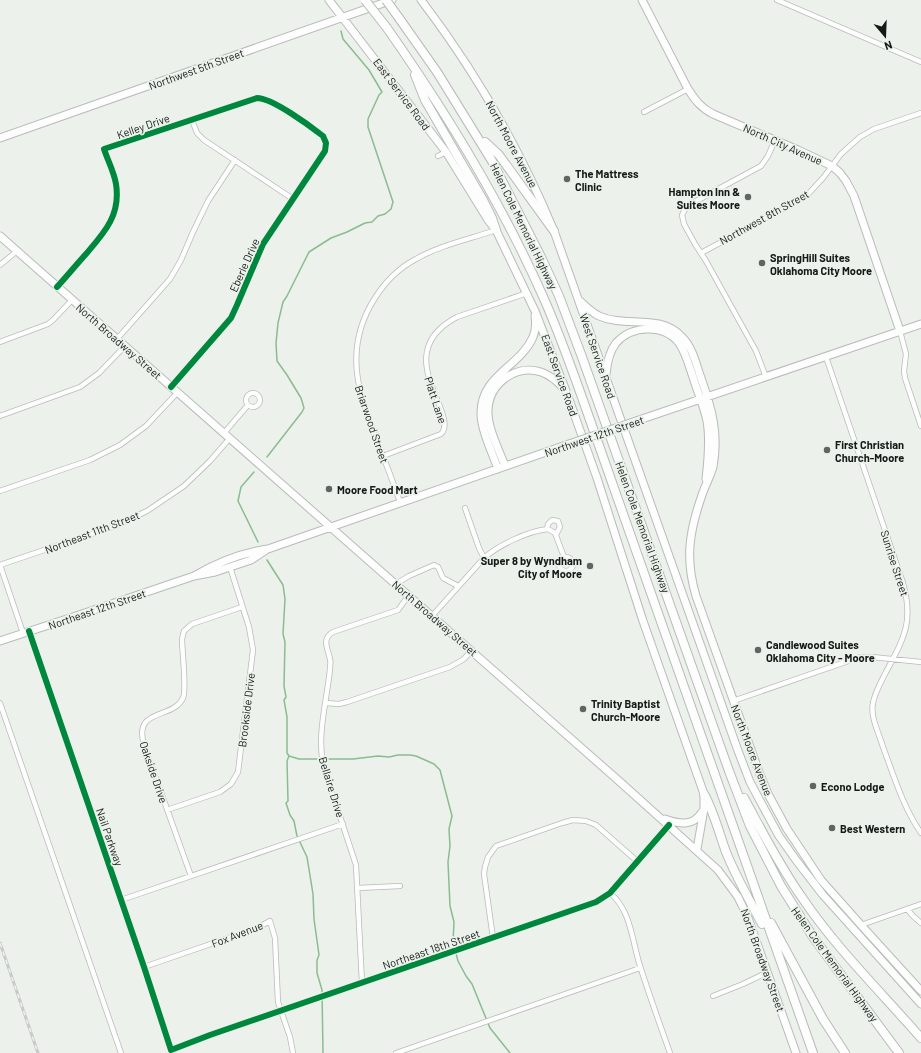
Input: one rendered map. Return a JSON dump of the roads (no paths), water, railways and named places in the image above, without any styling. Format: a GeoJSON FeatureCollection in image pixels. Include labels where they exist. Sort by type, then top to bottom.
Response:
{"type":"FeatureCollection","features":[{"type":"Feature","properties":{"kind":"highway","name":"Helen Cole Memorial Highway"},"geometry":{"type":"LineString","coordinates":[[365,0],[409,59],[451,122],[501,209],[545,302],[569,362],[758,902],[813,1053]]}},
{"type":"Feature","properties":{"kind":"highway","name":"Helen Cole Memorial Highway"},"geometry":{"type":"LineString","coordinates":[[386,0],[437,72],[478,135],[517,206],[559,296],[582,356],[728,771],[750,826],[781,886],[813,937],[899,1053]]}},
{"type":"Feature","properties":{"kind":"highway"},"geometry":{"type":"LineString","coordinates":[[409,59],[425,100],[483,200],[496,230]]}},
{"type":"Feature","properties":{"kind":"highway"},"geometry":{"type":"LineString","coordinates":[[478,135],[499,155],[554,231]]}},
{"type":"Feature","properties":{"kind":"highway"},"geometry":{"type":"LineString","coordinates":[[728,771],[779,862],[801,896],[839,945],[921,1038]]}},
{"type":"Feature","properties":{"kind":"highway"},"geometry":{"type":"LineString","coordinates":[[704,794],[709,803],[727,853],[740,883],[776,950]]}},
{"type":"Feature","properties":{"kind":"highway"},"geometry":{"type":"LineString","coordinates":[[758,902],[822,1019],[845,1053]]}},
{"type":"Feature","properties":{"kind":"main road","name":"East Service Road"},"geometry":{"type":"LineString","coordinates":[[329,0],[446,152],[488,220],[496,230],[536,312],[597,478],[643,621],[704,794],[704,809],[697,849]]}},
{"type":"Feature","properties":{"kind":"main road","name":"Northwest 5th Street"},"geometry":{"type":"LineString","coordinates":[[0,138],[392,0]]}},
{"type":"Feature","properties":{"kind":"main road","name":"North Moore Avenue"},"geometry":{"type":"LineString","coordinates":[[421,0],[467,64],[501,119],[528,172],[554,231],[579,300],[590,311],[606,318],[659,324],[672,329],[684,338],[691,349],[707,396],[715,429],[713,466],[695,514],[691,532],[689,558],[690,574],[696,596],[758,772],[787,829],[821,880],[860,926],[921,991]]}},
{"type":"Feature","properties":{"kind":"main road","name":"North City Avenue"},"geometry":{"type":"LineString","coordinates":[[642,0],[694,100],[703,108],[713,114],[832,166],[840,173],[852,192],[900,331]]}},
{"type":"Feature","properties":{"kind":"main road","name":"North Broadway Street"},"geometry":{"type":"LineString","coordinates":[[0,236],[662,818],[718,870],[738,897],[748,918],[796,1053]]}},
{"type":"Feature","properties":{"kind":"main road","name":"West Service Road"},"geometry":{"type":"LineString","coordinates":[[579,300],[750,782],[779,836],[810,879],[921,1004]]}},
{"type":"Feature","properties":{"kind":"main road"},"geometry":{"type":"LineString","coordinates":[[501,467],[482,420],[482,401],[491,383],[522,353],[530,343],[536,326],[536,312]]}},
{"type":"Feature","properties":{"kind":"main road","name":"Northwest 12th Street"},"geometry":{"type":"LineString","coordinates":[[268,549],[707,396],[921,324]]}},
{"type":"Feature","properties":{"kind":"main road","name":"North Moore Avenue"},"geometry":{"type":"LineString","coordinates":[[605,376],[609,356],[616,343],[625,336],[636,331],[654,329],[668,334],[674,339],[683,350],[707,421],[707,469],[704,491]]}},
{"type":"Feature","properties":{"kind":"main road"},"geometry":{"type":"LineString","coordinates":[[501,467],[488,416],[488,407],[491,396],[498,384],[516,372],[536,371],[551,377],[566,391]]}},
{"type":"Feature","properties":{"kind":"main road","name":"Northeast 12th Street"},"geometry":{"type":"LineString","coordinates":[[194,576],[212,565],[225,560],[248,552],[268,549]]}},
{"type":"Feature","properties":{"kind":"main road","name":"Northeast 12th Street"},"geometry":{"type":"LineString","coordinates":[[0,641],[194,576],[215,572],[251,560],[268,549]]}},
{"type":"Feature","properties":{"kind":"main road"},"geometry":{"type":"LineString","coordinates":[[225,560],[230,567]]}},
{"type":"Feature","properties":{"kind":"main road"},"geometry":{"type":"LineString","coordinates":[[662,818],[679,824],[687,823],[698,818],[704,809]]}},
{"type":"Feature","properties":{"kind":"street"},"geometry":{"type":"LineString","coordinates":[[777,0],[921,62]]}},
{"type":"Feature","properties":{"kind":"street"},"geometry":{"type":"LineString","coordinates":[[644,112],[688,89]]}},
{"type":"Feature","properties":{"kind":"street","name":"Kelley Drive"},"geometry":{"type":"LineString","coordinates":[[57,287],[100,238],[113,216],[117,200],[116,184],[104,150],[252,99],[263,98],[275,104],[319,133],[325,139],[326,145]]}},
{"type":"Feature","properties":{"kind":"street","name":"Northwest 8th Street"},"geometry":{"type":"LineString","coordinates":[[701,253],[802,198],[816,186],[852,144],[868,132],[921,113]]}},
{"type":"Feature","properties":{"kind":"street"},"geometry":{"type":"LineString","coordinates":[[192,120],[200,137],[293,199]]}},
{"type":"Feature","properties":{"kind":"street"},"geometry":{"type":"LineString","coordinates":[[766,377],[756,351],[706,261],[694,244],[684,224],[682,212],[687,206],[760,166],[768,156],[775,140]]}},
{"type":"Feature","properties":{"kind":"street","name":"Eberle Drive"},"geometry":{"type":"LineString","coordinates":[[171,387],[231,318],[263,244],[324,151],[326,145]]}},
{"type":"Feature","properties":{"kind":"street"},"geometry":{"type":"LineString","coordinates":[[438,156],[446,152]]}},
{"type":"Feature","properties":{"kind":"street"},"geometry":{"type":"LineString","coordinates":[[117,339],[159,292],[174,272],[208,201],[235,160]]}},
{"type":"Feature","properties":{"kind":"street","name":"Briarwood Street"},"geometry":{"type":"LineString","coordinates":[[400,502],[360,394],[355,356],[361,328],[368,311],[384,284],[410,262],[434,251],[496,230]]}},
{"type":"Feature","properties":{"kind":"street"},"geometry":{"type":"LineString","coordinates":[[0,265],[17,251]]}},
{"type":"Feature","properties":{"kind":"street","name":"Platt Lane"},"geometry":{"type":"LineString","coordinates":[[383,456],[437,436],[445,429],[444,420],[431,385],[426,366],[429,345],[437,331],[449,321],[458,317],[527,293]]}},
{"type":"Feature","properties":{"kind":"street"},"geometry":{"type":"LineString","coordinates":[[0,342],[48,324],[72,300]]}},
{"type":"Feature","properties":{"kind":"street","name":"North City Avenue"},"geometry":{"type":"LineString","coordinates":[[900,331],[906,354],[904,371],[905,378],[921,426]]}},
{"type":"Feature","properties":{"kind":"street"},"geometry":{"type":"LineString","coordinates":[[0,416],[80,388],[99,373],[125,346]]}},
{"type":"Feature","properties":{"kind":"street","name":"Sunrise Street"},"geometry":{"type":"LineString","coordinates":[[826,357],[906,594],[908,604],[907,623],[904,634],[874,698],[872,708],[894,777],[910,816],[921,833]]}},
{"type":"Feature","properties":{"kind":"street"},"geometry":{"type":"LineString","coordinates":[[0,491],[90,460],[120,446],[146,426],[178,392]]}},
{"type":"Feature","properties":{"kind":"street"},"geometry":{"type":"LineString","coordinates":[[224,433],[248,405]]}},
{"type":"Feature","properties":{"kind":"street","name":"Northeast 11th Street"},"geometry":{"type":"LineString","coordinates":[[0,565],[114,526],[152,508],[184,486],[210,461],[230,438]]}},
{"type":"Feature","properties":{"kind":"street"},"geometry":{"type":"LineString","coordinates":[[465,508],[484,558]]}},
{"type":"Feature","properties":{"kind":"street"},"geometry":{"type":"LineString","coordinates":[[547,529],[548,524],[552,520],[558,521],[560,527],[556,535]]}},
{"type":"Feature","properties":{"kind":"street"},"geometry":{"type":"LineString","coordinates":[[432,616],[491,551],[507,543],[547,529],[553,531],[556,535],[564,557]]}},
{"type":"Feature","properties":{"kind":"street","name":"Nail Parkway"},"geometry":{"type":"LineString","coordinates":[[0,565],[26,632],[121,900],[171,1050]]}},
{"type":"Feature","properties":{"kind":"street"},"geometry":{"type":"LineString","coordinates":[[396,584],[409,576],[434,565],[438,567],[443,578],[458,586]]}},
{"type":"Feature","properties":{"kind":"street","name":"Brookside Drive"},"geometry":{"type":"LineString","coordinates":[[167,810],[220,792],[234,781],[238,772],[253,656],[251,636],[230,567]]}},
{"type":"Feature","properties":{"kind":"street","name":"Bellaire Drive"},"geometry":{"type":"LineString","coordinates":[[362,983],[356,864],[323,767],[321,755],[321,740],[331,661],[326,644],[328,636],[333,632],[398,610],[409,595]]}},
{"type":"Feature","properties":{"kind":"street","name":"Oakside Drive"},"geometry":{"type":"LineString","coordinates":[[191,876],[142,737],[144,726],[152,716],[175,707],[184,696],[182,639],[184,631],[192,624],[242,607]]}},
{"type":"Feature","properties":{"kind":"street"},"geometry":{"type":"LineString","coordinates":[[326,703],[339,704],[348,702],[450,667],[459,663],[472,651]]}},
{"type":"Feature","properties":{"kind":"street"},"geometry":{"type":"LineString","coordinates":[[733,701],[860,657],[921,662]]}},
{"type":"Feature","properties":{"kind":"street"},"geometry":{"type":"LineString","coordinates":[[0,703],[121,1053]]}},
{"type":"Feature","properties":{"kind":"street"},"geometry":{"type":"LineString","coordinates":[[492,938],[484,874],[490,853],[501,844],[562,823],[580,820],[596,825],[638,862]]}},
{"type":"Feature","properties":{"kind":"street"},"geometry":{"type":"LineString","coordinates":[[121,900],[342,824]]}},
{"type":"Feature","properties":{"kind":"street","name":"Northeast 18th Street"},"geometry":{"type":"LineString","coordinates":[[171,1050],[210,1035],[596,902],[610,893],[669,825]]}},
{"type":"Feature","properties":{"kind":"street"},"geometry":{"type":"LineString","coordinates":[[358,888],[400,886]]}},
{"type":"Feature","properties":{"kind":"street"},"geometry":{"type":"LineString","coordinates":[[610,893],[619,903],[624,912],[632,935],[640,968],[670,1053]]}},
{"type":"Feature","properties":{"kind":"street"},"geometry":{"type":"LineString","coordinates":[[860,926],[921,904]]}},
{"type":"Feature","properties":{"kind":"street"},"geometry":{"type":"LineString","coordinates":[[908,909],[921,923]]}},
{"type":"Feature","properties":{"kind":"street","name":"Fox Avenue"},"geometry":{"type":"LineString","coordinates":[[144,966],[257,928],[270,921],[275,938],[277,995],[280,1011],[290,1037],[293,1053]]}},
{"type":"Feature","properties":{"kind":"street"},"geometry":{"type":"LineString","coordinates":[[396,1053],[408,1051],[472,1026],[640,968]]}},
{"type":"Feature","properties":{"kind":"street"},"geometry":{"type":"LineString","coordinates":[[713,996],[768,972]]}},
{"type":"Feature","properties":{"kind":"waterway"},"geometry":{"type":"LineString","coordinates":[[267,457],[304,408],[301,398],[277,361],[276,343],[278,323],[283,302],[309,252],[331,238],[365,223],[372,222],[378,216],[385,214],[391,209],[393,202],[368,127],[368,119],[379,95],[382,92],[369,70],[343,39],[341,31]]}},
{"type":"Feature","properties":{"kind":"waterway"},"geometry":{"type":"LineString","coordinates":[[254,472],[241,487],[238,501],[258,542]]}},
{"type":"Feature","properties":{"kind":"waterway"},"geometry":{"type":"LineString","coordinates":[[267,560],[283,585],[285,599],[283,634],[285,642],[284,686],[286,697],[284,700],[287,717],[287,753],[289,756],[287,761],[288,801],[286,803],[290,815],[294,821],[297,836],[307,857],[313,894],[314,919],[319,955],[317,960],[317,973],[322,990],[323,1053]]}},
{"type":"Feature","properties":{"kind":"waterway"},"geometry":{"type":"LineString","coordinates":[[324,759],[353,759],[378,756],[389,757],[410,755],[434,764],[440,770],[452,816],[449,829],[450,846],[448,862],[450,906],[454,922],[453,942],[458,961],[472,984],[490,1028],[510,1053]]}},
{"type":"Feature","properties":{"kind":"waterway"},"geometry":{"type":"LineString","coordinates":[[289,756],[299,759],[320,759]]}},
{"type":"Feature","properties":{"kind":"railway"},"geometry":{"type":"LineString","coordinates":[[0,943],[38,1053]]}},
{"type":"Feature","properties":{"kind":"place","name":"The Mattress Clinic"},"geometry":{"type":"Point","coordinates":[567,179]}},
{"type":"Feature","properties":{"kind":"place","name":"Hampton Inn & Suites Moore"},"geometry":{"type":"Point","coordinates":[748,197]}},
{"type":"Feature","properties":{"kind":"place","name":"SpringHill Suites Oklahoma City Moore"},"geometry":{"type":"Point","coordinates":[762,263]}},
{"type":"Feature","properties":{"kind":"place","name":"First Christian Church-Moore"},"geometry":{"type":"Point","coordinates":[827,450]}},
{"type":"Feature","properties":{"kind":"place","name":"Moore Food Mart"},"geometry":{"type":"Point","coordinates":[329,489]}},
{"type":"Feature","properties":{"kind":"place","name":"Super 8 by Wyndham City of Moore"},"geometry":{"type":"Point","coordinates":[590,566]}},
{"type":"Feature","properties":{"kind":"place","name":"Candlewood Suites Oklahoma City - Moore"},"geometry":{"type":"Point","coordinates":[758,650]}},
{"type":"Feature","properties":{"kind":"place","name":"Trinity Baptist Church-Moore"},"geometry":{"type":"Point","coordinates":[583,709]}},
{"type":"Feature","properties":{"kind":"place","name":"Econo Lodge"},"geometry":{"type":"Point","coordinates":[813,786]}},
{"type":"Feature","properties":{"kind":"place","name":"Best Western"},"geometry":{"type":"Point","coordinates":[832,828]}}]}
